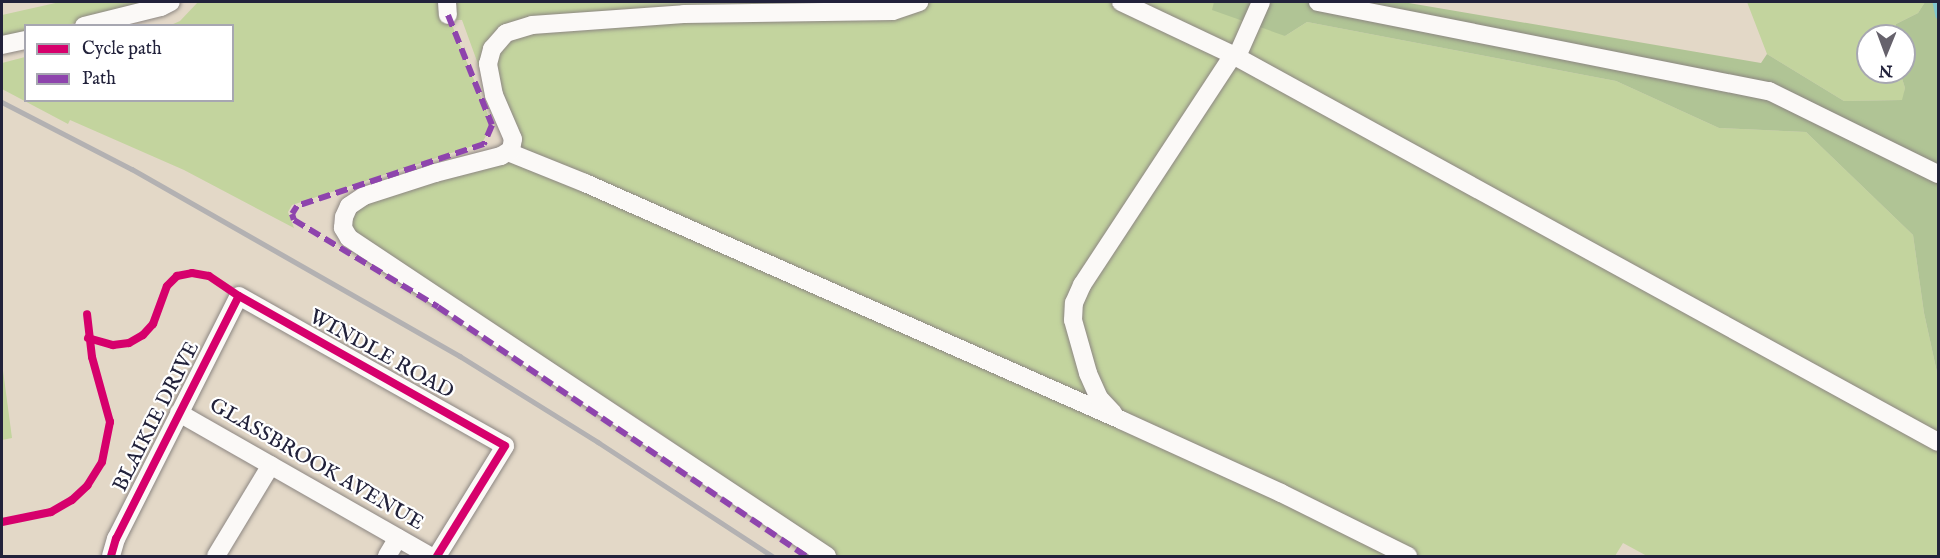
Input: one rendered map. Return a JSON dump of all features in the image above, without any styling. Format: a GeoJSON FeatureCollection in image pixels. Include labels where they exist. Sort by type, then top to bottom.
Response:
{"type":"FeatureCollection","features":[{"type":"Feature","properties":{"kind":"street"},"geometry":{"type":"LineString","coordinates":[[92,24],[161,7],[171,2]]}},
{"type":"Feature","properties":{"kind":"street"},"geometry":{"type":"LineString","coordinates":[[827,556],[349,238],[344,228],[344,218],[349,206],[364,196],[508,152],[513,139],[494,95],[488,64],[492,49],[507,33],[532,25],[684,14],[893,11],[919,2]]}},
{"type":"Feature","properties":{"kind":"street"},"geometry":{"type":"LineString","coordinates":[[1121,2],[1236,54],[1938,442]]}},
{"type":"Feature","properties":{"kind":"street"},"geometry":{"type":"LineString","coordinates":[[1121,420],[1106,407],[1093,386],[1073,320],[1074,303],[1082,285],[1236,54],[1261,2]]}},
{"type":"Feature","properties":{"kind":"street"},"geometry":{"type":"LineString","coordinates":[[1318,2],[1769,92],[1934,171]]}},
{"type":"Feature","properties":{"kind":"street"},"geometry":{"type":"LineString","coordinates":[[2,45],[24,40]]}},
{"type":"Feature","properties":{"kind":"street"},"geometry":{"type":"LineString","coordinates":[[508,152],[596,188],[1121,420],[1281,493],[1408,556]]}},
{"type":"Feature","properties":{"kind":"street","name":"BLAIKIE DRIVE"},"geometry":{"type":"LineString","coordinates":[[111,556],[116,539],[238,296]]}},
{"type":"Feature","properties":{"kind":"street","name":"WINDLE ROAD"},"geometry":{"type":"LineString","coordinates":[[238,296],[506,446],[437,556]]}},
{"type":"Feature","properties":{"kind":"street","name":"GLASSBROOK AVENUE"},"geometry":{"type":"LineString","coordinates":[[180,413],[430,556]]}},
{"type":"Feature","properties":{"kind":"street"},"geometry":{"type":"LineString","coordinates":[[216,556],[271,465]]}},
{"type":"Feature","properties":{"kind":"street"},"geometry":{"type":"LineString","coordinates":[[387,556],[398,538]]}},
{"type":"Feature","properties":{"kind":"green space"},"geometry":{"type":"Polygon","coordinates":[[[60,2],[159,2],[71,24],[24,24],[24,36],[2,42],[2,15],[60,2]]]}},
{"type":"Feature","properties":{"kind":"green space"},"geometry":{"type":"Polygon","coordinates":[[[198,2],[440,2],[448,15],[492,125],[482,143],[292,205],[288,212],[294,228],[184,170],[70,120],[68,124],[27,102],[234,102],[234,24],[173,24],[180,21],[198,2]]]}},
{"type":"Feature","properties":{"kind":"green space"},"geometry":{"type":"Polygon","coordinates":[[[455,2],[905,2],[493,34],[484,44],[481,54],[482,75],[462,20],[455,20],[455,2]]]}},
{"type":"Feature","properties":{"kind":"green space"},"geometry":{"type":"Polygon","coordinates":[[[934,2],[1110,2],[1162,26],[1938,446],[1938,556],[1647,556],[1623,543],[1615,556],[835,556],[657,431],[356,235],[350,228],[353,211],[364,200],[515,157],[491,62],[506,40],[526,29],[892,14],[934,2]]]}},
{"type":"Feature","properties":{"kind":"green space"},"geometry":{"type":"Polygon","coordinates":[[[1139,2],[1261,2],[1285,36],[1307,22],[1616,81],[1719,128],[1806,132],[1913,235],[1924,313],[1938,377],[1938,435],[1139,2]]]}},
{"type":"Feature","properties":{"kind":"green space"},"geometry":{"type":"Polygon","coordinates":[[[1214,2],[1403,2],[1761,63],[1767,54],[1844,101],[1902,100],[1904,84],[1916,84],[1916,24],[1896,24],[1918,13],[1925,2],[1938,2],[1938,377],[1924,313],[1913,235],[1806,132],[1719,128],[1616,81],[1307,22],[1285,36],[1212,10],[1214,2]]]}},
{"type":"Feature","properties":{"kind":"green space"},"geometry":{"type":"Polygon","coordinates":[[[1747,2],[1925,2],[1918,13],[1896,24],[1856,24],[1856,84],[1904,84],[1903,100],[1844,101],[1767,54],[1747,2]]]}},
{"type":"Feature","properties":{"kind":"green space"},"geometry":{"type":"Polygon","coordinates":[[[24,57],[24,101],[2,89],[2,63],[24,57]]]}},
{"type":"Feature","properties":{"kind":"green space"},"geometry":{"type":"Polygon","coordinates":[[[2,363],[12,438],[2,440],[2,363]]]}},
{"type":"Feature","properties":{"kind":"waterway"},"geometry":{"type":"LineString","coordinates":[[1935,2],[1938,16]]}},
{"type":"Feature","properties":{"kind":"railway"},"geometry":{"type":"LineString","coordinates":[[2,102],[132,169],[460,356],[598,442],[772,556]]}},
{"type":"Feature","properties":{"kind":"marked path"},"geometry":{"type":"LineString","coordinates":[[448,15],[492,125],[484,144],[297,206],[292,214],[294,220],[438,307],[806,556]]}},
{"type":"Feature","properties":{"kind":"cycle path"},"geometry":{"type":"LineString","coordinates":[[88,338],[113,345],[129,343],[143,335],[153,324],[167,286],[177,276],[192,273],[209,276],[239,296],[505,446],[437,556]]}},
{"type":"Feature","properties":{"kind":"cycle path"},"geometry":{"type":"LineString","coordinates":[[111,556],[116,539],[239,296]]}},
{"type":"Feature","properties":{"kind":"cycle path"},"geometry":{"type":"LineString","coordinates":[[2,522],[51,512],[72,500],[87,486],[102,462],[110,422],[92,357],[87,314]]}}]}
